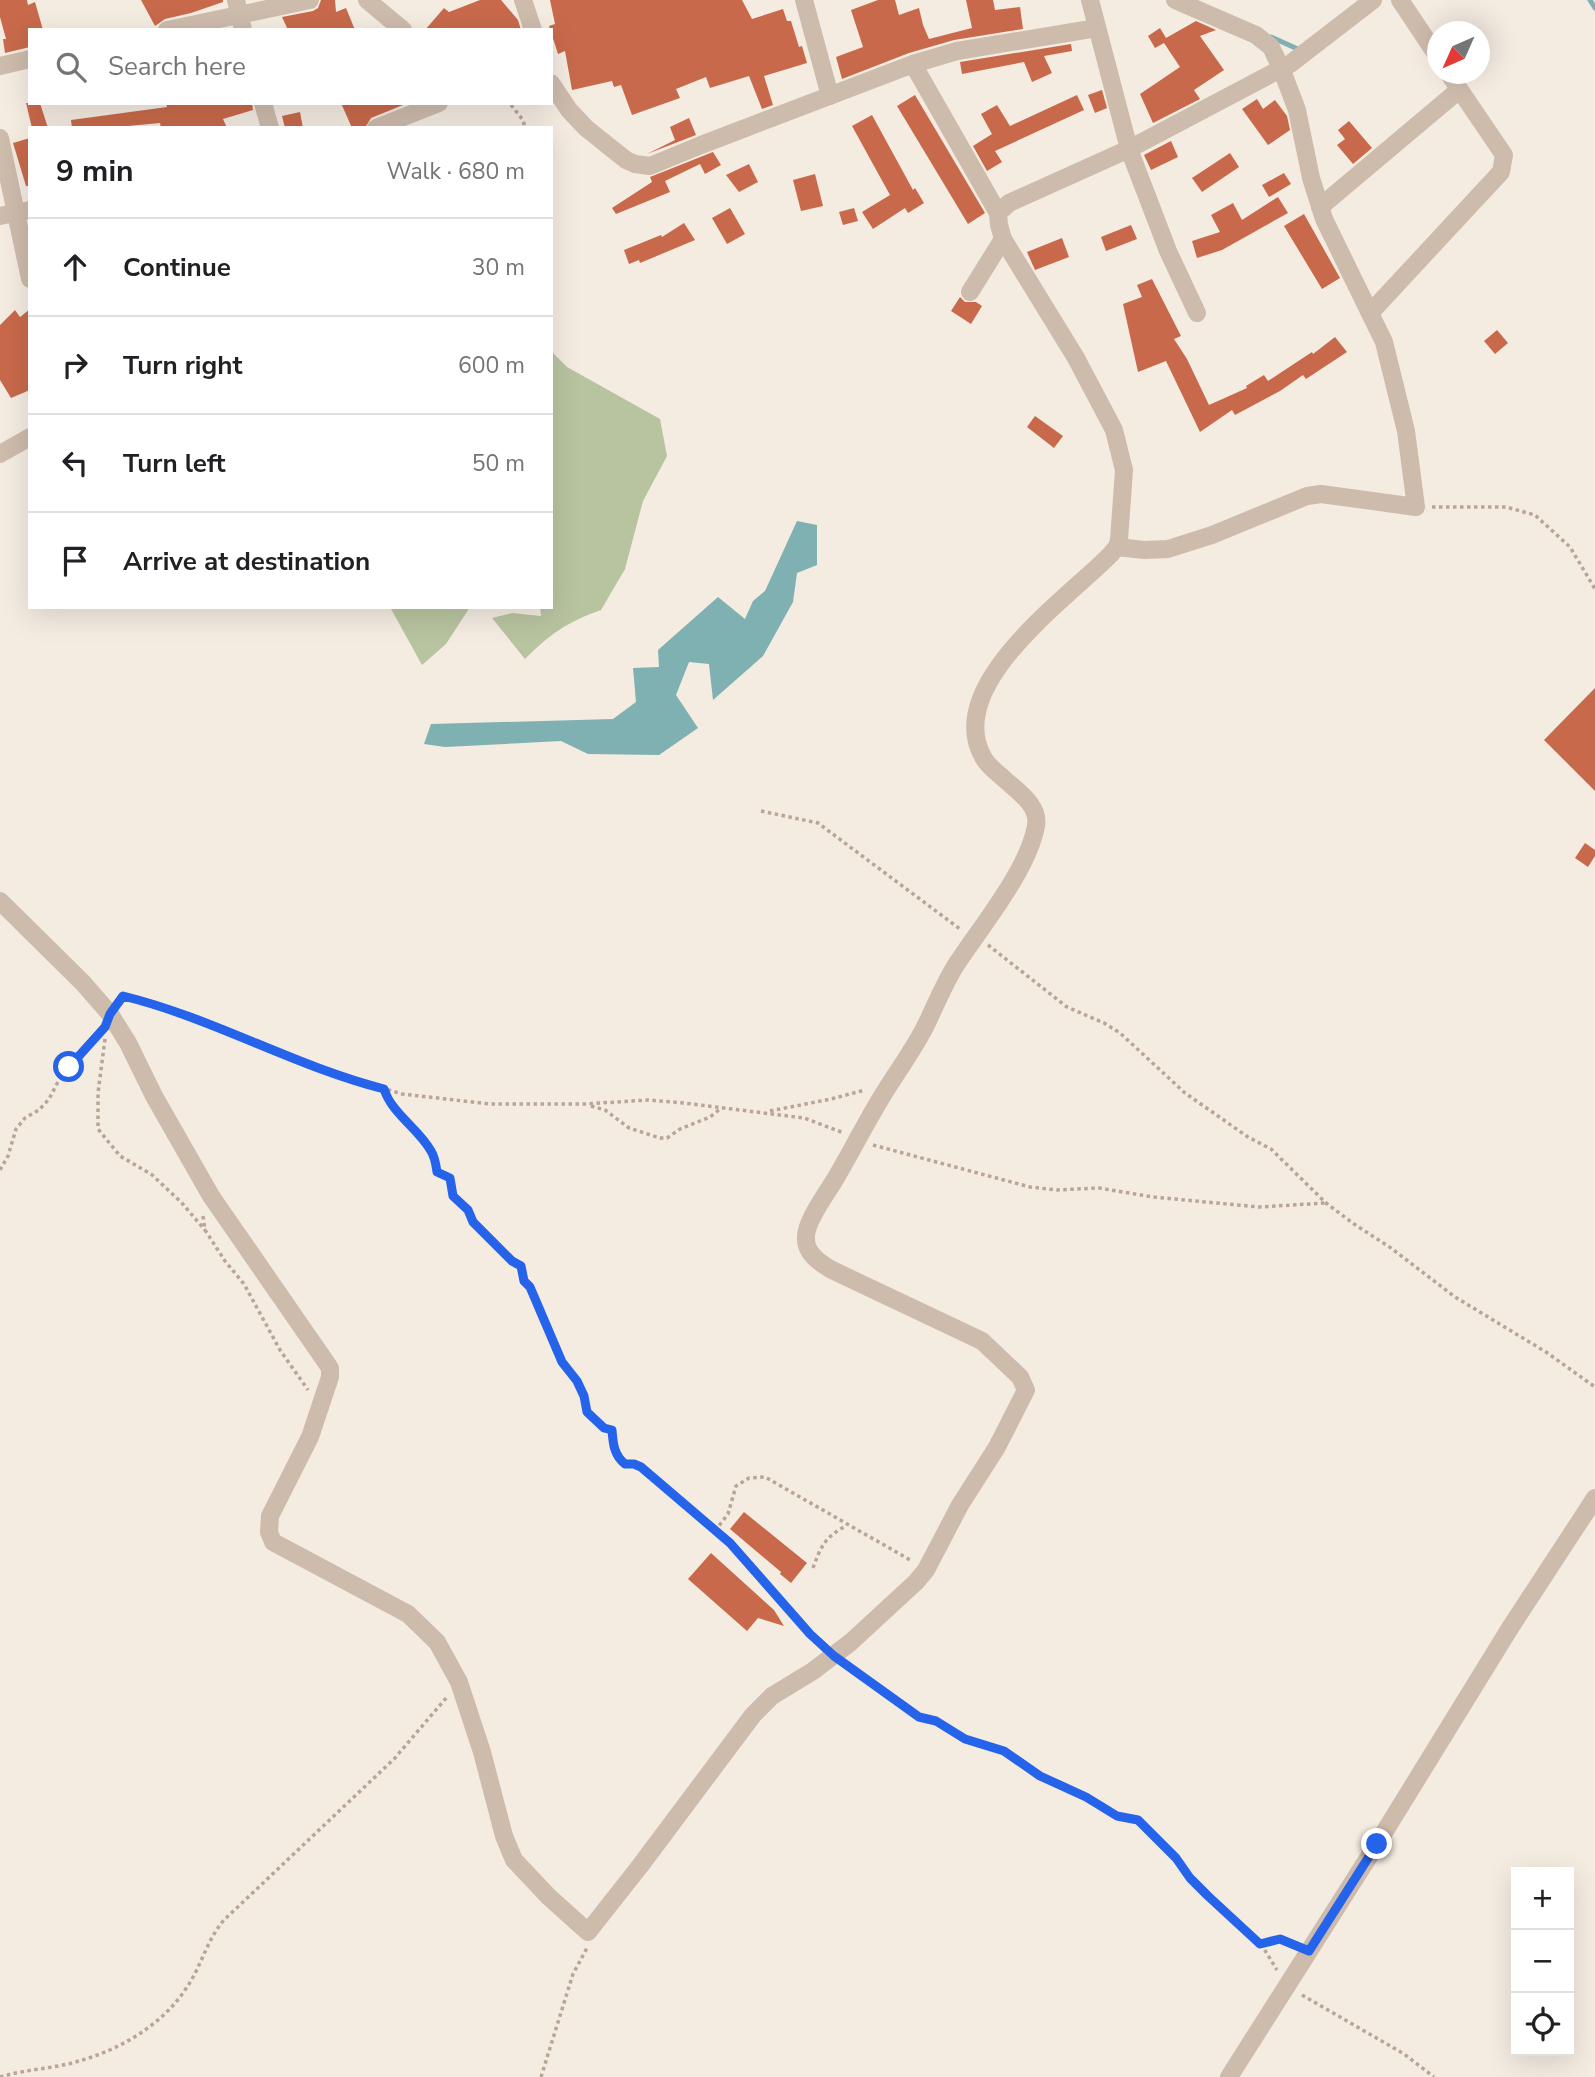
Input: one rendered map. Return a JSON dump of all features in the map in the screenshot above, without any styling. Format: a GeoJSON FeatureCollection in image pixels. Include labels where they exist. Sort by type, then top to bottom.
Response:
{"type":"FeatureCollection","features":[{"type":"Feature","properties":{"kind":"street"},"geometry":{"type":"LineString","coordinates":[[177,28],[310,0]]}},
{"type":"Feature","properties":{"kind":"street"},"geometry":{"type":"LineString","coordinates":[[367,0],[401,28]]}},
{"type":"Feature","properties":{"kind":"street"},"geometry":{"type":"LineString","coordinates":[[523,0],[532,28]]}},
{"type":"Feature","properties":{"kind":"street"},"geometry":{"type":"LineString","coordinates":[[804,0],[830,96]]}},
{"type":"Feature","properties":{"kind":"street"},"geometry":{"type":"LineString","coordinates":[[1090,0],[1129,149],[1168,251],[1197,313]]}},
{"type":"Feature","properties":{"kind":"street"},"geometry":{"type":"LineString","coordinates":[[1117,547],[1168,549],[1212,535],[1289,502],[1321,494],[1416,507],[1412,467],[1395,378],[1384,342],[1320,207],[1297,110],[1281,68],[1271,47],[1256,35],[1175,0]]}},
{"type":"Feature","properties":{"kind":"street"},"geometry":{"type":"LineString","coordinates":[[998,214],[1004,207],[1020,198],[1129,149],[1290,64],[1373,0]]}},
{"type":"Feature","properties":{"kind":"street"},"geometry":{"type":"LineString","coordinates":[[1400,0],[1427,42]]}},
{"type":"Feature","properties":{"kind":"street"},"geometry":{"type":"LineString","coordinates":[[553,86],[569,110],[586,128],[626,160],[650,166],[913,64],[957,51],[1097,28]]}},
{"type":"Feature","properties":{"kind":"street"},"geometry":{"type":"LineString","coordinates":[[0,66],[28,59]]}},
{"type":"Feature","properties":{"kind":"street"},"geometry":{"type":"LineString","coordinates":[[0,901],[83,983],[110,1014],[211,1196],[330,1368],[330,1377],[304,1450],[270,1516],[270,1537],[284,1550],[408,1614],[437,1642],[459,1682],[482,1752],[504,1836],[514,1860],[549,1897],[588,1931],[753,1715],[772,1696],[834,1656],[908,1590],[926,1570],[960,1505],[1021,1404],[1026,1387],[1016,1373],[982,1341],[830,1269],[810,1252],[806,1241],[807,1230],[881,1097],[910,1053],[944,986],[1026,855],[1033,836],[1037,818],[1032,807],[985,760],[975,730],[979,706],[1007,654],[1117,547],[1121,532],[1124,470],[1114,430],[1076,358],[1003,239],[998,214],[913,64]]}},
{"type":"Feature","properties":{"kind":"street"},"geometry":{"type":"LineString","coordinates":[[1370,313],[1501,172],[1504,155],[1456,84]]}},
{"type":"Feature","properties":{"kind":"street"},"geometry":{"type":"LineString","coordinates":[[1320,207],[1460,90]]}},
{"type":"Feature","properties":{"kind":"street"},"geometry":{"type":"LineString","coordinates":[[264,105],[269,126]]}},
{"type":"Feature","properties":{"kind":"street"},"geometry":{"type":"LineString","coordinates":[[381,126],[434,105]]}},
{"type":"Feature","properties":{"kind":"street"},"geometry":{"type":"LineString","coordinates":[[0,138],[28,270]]}},
{"type":"Feature","properties":{"kind":"street"},"geometry":{"type":"LineString","coordinates":[[970,292],[1003,239]]}},
{"type":"Feature","properties":{"kind":"street"},"geometry":{"type":"LineString","coordinates":[[0,454],[28,438]]}},
{"type":"Feature","properties":{"kind":"street"},"geometry":{"type":"LineString","coordinates":[[1229,2077],[1510,1628],[1595,1498]]}},
{"type":"Feature","properties":{"kind":"path"},"geometry":{"type":"LineString","coordinates":[[511,105],[524,126]]}},
{"type":"Feature","properties":{"kind":"path"},"geometry":{"type":"LineString","coordinates":[[1416,507],[1506,507],[1535,515],[1570,547],[1595,589]]}},
{"type":"Feature","properties":{"kind":"path"},"geometry":{"type":"LineString","coordinates":[[761,811],[817,823],[974,939],[993,947],[1067,1007],[1104,1023],[1121,1034],[1185,1093],[1270,1149],[1326,1203],[1455,1297],[1546,1352],[1595,1387]]}},
{"type":"Feature","properties":{"kind":"path"},"geometry":{"type":"LineString","coordinates":[[110,1014],[123,996],[149,1002],[204,1020],[327,1071],[384,1089],[444,1100],[490,1104],[585,1104],[648,1100],[786,1114],[820,1122],[858,1140],[897,1153],[1030,1187],[1057,1190],[1099,1188],[1153,1197],[1259,1207],[1326,1203]]}},
{"type":"Feature","properties":{"kind":"path"},"geometry":{"type":"LineString","coordinates":[[0,1170],[8,1156],[16,1129],[49,1099],[58,1080],[105,1027],[105,1052],[98,1093],[98,1129],[120,1156],[151,1174],[181,1202],[205,1230],[244,1284],[279,1350],[320,1406]]}},
{"type":"Feature","properties":{"kind":"path"},"geometry":{"type":"LineString","coordinates":[[765,1112],[850,1094],[869,1087]]}},
{"type":"Feature","properties":{"kind":"path"},"geometry":{"type":"LineString","coordinates":[[384,1089],[388,1102],[433,1152],[437,1172],[450,1178],[453,1196],[468,1210],[473,1222],[512,1261],[521,1266],[524,1281],[530,1287],[562,1362],[577,1381],[584,1396],[587,1412],[604,1428],[612,1430],[618,1458],[625,1464],[641,1467],[730,1543],[810,1634],[834,1656],[919,1717],[936,1721],[965,1739],[1004,1751],[1040,1776],[1086,1797],[1117,1816],[1138,1820],[1176,1858],[1190,1878],[1260,1944],[1288,1985],[1404,2054],[1434,2077]]}},
{"type":"Feature","properties":{"kind":"path"},"geometry":{"type":"LineString","coordinates":[[585,1104],[605,1110],[629,1128],[660,1138],[667,1138],[720,1109]]}},
{"type":"Feature","properties":{"kind":"path"},"geometry":{"type":"LineString","coordinates":[[205,1230],[202,1219],[211,1196]]}},
{"type":"Feature","properties":{"kind":"path"},"geometry":{"type":"LineString","coordinates":[[715,1531],[728,1514],[736,1486],[749,1478],[765,1477],[926,1570]]}},
{"type":"Feature","properties":{"kind":"path"},"geometry":{"type":"LineString","coordinates":[[813,1568],[820,1549],[830,1534],[846,1525]]}},
{"type":"Feature","properties":{"kind":"path"},"geometry":{"type":"LineString","coordinates":[[0,2077],[79,2062],[126,2041],[156,2021],[185,1991],[224,1920],[394,1759],[459,1682]]}},
{"type":"Feature","properties":{"kind":"path"},"geometry":{"type":"LineString","coordinates":[[541,2077],[573,1974],[587,1947],[588,1931]]}},
{"type":"Feature","properties":{"kind":"path"},"geometry":{"type":"LineString","coordinates":[[1260,1944],[1280,1939],[1309,1951]]}},
{"type":"Feature","properties":{"kind":"green space"},"geometry":{"type":"Polygon","coordinates":[[[553,353],[567,367],[660,419],[667,456],[643,501],[625,569],[601,610],[560,630],[525,659],[492,618],[512,613],[541,616],[540,609],[553,609],[553,353]]]}},
{"type":"Feature","properties":{"kind":"green space"},"geometry":{"type":"Polygon","coordinates":[[[391,609],[469,609],[446,644],[422,665],[391,609]]]}},
{"type":"Feature","properties":{"kind":"water"},"geometry":{"type":"Polygon","coordinates":[[[797,521],[817,525],[817,565],[797,573],[793,602],[763,656],[713,700],[709,664],[689,662],[676,695],[698,728],[659,755],[588,754],[561,741],[445,747],[424,744],[431,724],[613,719],[636,702],[633,668],[659,667],[658,650],[718,597],[745,619],[753,601],[765,591],[797,521]]]}},
{"type":"Feature","properties":{"kind":"building"},"geometry":{"type":"Polygon","coordinates":[[[0,0],[27,0],[28,5],[35,2],[42,28],[28,28],[28,47],[5,53],[3,39],[6,39],[0,17],[0,0]]]}},
{"type":"Feature","properties":{"kind":"building"},"geometry":{"type":"Polygon","coordinates":[[[141,0],[223,2],[165,19],[155,26],[141,0]]]}},
{"type":"Feature","properties":{"kind":"building"},"geometry":{"type":"Polygon","coordinates":[[[321,0],[335,0],[336,12],[346,8],[354,28],[287,28],[282,17],[318,8],[321,0]]]}},
{"type":"Feature","properties":{"kind":"building"},"geometry":{"type":"Polygon","coordinates":[[[480,0],[501,0],[518,20],[520,28],[427,28],[444,8],[449,12],[480,0]]]}},
{"type":"Feature","properties":{"kind":"building"},"geometry":{"type":"Polygon","coordinates":[[[550,0],[742,0],[752,19],[783,9],[787,21],[791,21],[807,63],[764,76],[773,105],[762,109],[749,76],[710,88],[706,77],[676,89],[680,98],[632,115],[621,85],[614,87],[612,81],[572,90],[565,51],[558,54],[553,28],[549,26],[555,24],[550,0]]]}},
{"type":"Feature","properties":{"kind":"building"},"geometry":{"type":"Polygon","coordinates":[[[878,0],[895,0],[899,15],[919,8],[929,39],[972,28],[966,0],[993,0],[995,10],[1020,7],[1023,29],[954,40],[909,53],[842,79],[836,57],[863,47],[851,10],[878,0]]]}},
{"type":"Feature","properties":{"kind":"building"},"geometry":{"type":"Polygon","coordinates":[[[1196,21],[1216,30],[1200,36],[1224,70],[1194,90],[1200,99],[1153,123],[1140,94],[1180,67],[1164,43],[1155,48],[1148,36],[1160,28],[1166,38],[1196,21]]]}},
{"type":"Feature","properties":{"kind":"building"},"geometry":{"type":"Polygon","coordinates":[[[1071,44],[1072,51],[1044,56],[1052,73],[1032,82],[1024,62],[962,74],[960,62],[1071,44]]]}},
{"type":"Feature","properties":{"kind":"building"},"geometry":{"type":"Polygon","coordinates":[[[1102,90],[1107,108],[1095,113],[1088,95],[1102,90]]]}},
{"type":"Feature","properties":{"kind":"building"},"geometry":{"type":"Polygon","coordinates":[[[915,95],[985,213],[968,224],[897,106],[915,95]]]}},
{"type":"Feature","properties":{"kind":"building"},"geometry":{"type":"Polygon","coordinates":[[[1077,95],[1084,110],[995,151],[1002,162],[987,171],[973,146],[992,134],[981,114],[997,105],[1010,126],[1077,95]]]}},
{"type":"Feature","properties":{"kind":"building"},"geometry":{"type":"Polygon","coordinates":[[[1257,99],[1263,109],[1275,100],[1287,116],[1290,130],[1268,145],[1242,109],[1257,99]]]}},
{"type":"Feature","properties":{"kind":"building"},"geometry":{"type":"Polygon","coordinates":[[[26,103],[41,105],[47,126],[32,126],[26,103]]]}},
{"type":"Feature","properties":{"kind":"building"},"geometry":{"type":"Polygon","coordinates":[[[252,105],[253,110],[223,119],[226,126],[161,126],[160,123],[72,126],[71,120],[167,107],[252,105]]]}},
{"type":"Feature","properties":{"kind":"building"},"geometry":{"type":"Polygon","coordinates":[[[342,105],[403,105],[371,118],[366,126],[351,126],[342,105]]]}},
{"type":"Feature","properties":{"kind":"building"},"geometry":{"type":"Polygon","coordinates":[[[300,112],[303,126],[284,126],[282,116],[300,112]]]}},
{"type":"Feature","properties":{"kind":"building"},"geometry":{"type":"Polygon","coordinates":[[[872,115],[913,190],[915,188],[924,203],[908,213],[905,208],[873,229],[862,212],[890,195],[852,126],[872,115]]]}},
{"type":"Feature","properties":{"kind":"building"},"geometry":{"type":"Polygon","coordinates":[[[689,118],[696,135],[647,154],[675,140],[670,127],[689,118]]]}},
{"type":"Feature","properties":{"kind":"building"},"geometry":{"type":"Polygon","coordinates":[[[1349,121],[1372,148],[1353,164],[1337,145],[1345,139],[1338,130],[1349,121]]]}},
{"type":"Feature","properties":{"kind":"building"},"geometry":{"type":"Polygon","coordinates":[[[28,139],[28,186],[26,186],[13,143],[28,139]]]}},
{"type":"Feature","properties":{"kind":"building"},"geometry":{"type":"Polygon","coordinates":[[[1171,141],[1178,157],[1151,170],[1144,155],[1171,141]]]}},
{"type":"Feature","properties":{"kind":"building"},"geometry":{"type":"Polygon","coordinates":[[[713,152],[721,165],[705,174],[700,164],[665,181],[670,192],[616,214],[612,208],[652,182],[650,177],[713,152]]]}},
{"type":"Feature","properties":{"kind":"building"},"geometry":{"type":"Polygon","coordinates":[[[1230,153],[1239,167],[1202,192],[1192,178],[1230,153]]]}},
{"type":"Feature","properties":{"kind":"building"},"geometry":{"type":"Polygon","coordinates":[[[749,164],[758,182],[739,192],[726,175],[749,164]]]}},
{"type":"Feature","properties":{"kind":"building"},"geometry":{"type":"Polygon","coordinates":[[[1284,173],[1291,184],[1269,197],[1262,185],[1284,173]]]}},
{"type":"Feature","properties":{"kind":"building"},"geometry":{"type":"Polygon","coordinates":[[[815,174],[823,206],[801,211],[793,180],[815,174]]]}},
{"type":"Feature","properties":{"kind":"building"},"geometry":{"type":"Polygon","coordinates":[[[1278,197],[1288,213],[1222,250],[1197,258],[1192,241],[1220,232],[1211,215],[1233,203],[1242,220],[1278,197]]]}},
{"type":"Feature","properties":{"kind":"building"},"geometry":{"type":"Polygon","coordinates":[[[730,208],[745,234],[727,244],[712,218],[730,208]]]}},
{"type":"Feature","properties":{"kind":"building"},"geometry":{"type":"Polygon","coordinates":[[[854,208],[858,221],[843,225],[839,212],[854,208]]]}},
{"type":"Feature","properties":{"kind":"building"},"geometry":{"type":"Polygon","coordinates":[[[1304,214],[1340,278],[1322,289],[1284,226],[1304,214]]]}},
{"type":"Feature","properties":{"kind":"building"},"geometry":{"type":"Polygon","coordinates":[[[684,223],[695,240],[640,263],[639,260],[629,264],[624,250],[661,235],[662,237],[684,223]]]}},
{"type":"Feature","properties":{"kind":"building"},"geometry":{"type":"Polygon","coordinates":[[[1131,225],[1137,239],[1106,251],[1101,237],[1131,225]]]}},
{"type":"Feature","properties":{"kind":"building"},"geometry":{"type":"Polygon","coordinates":[[[1062,238],[1069,257],[1035,270],[1027,252],[1062,238]]]}},
{"type":"Feature","properties":{"kind":"building"},"geometry":{"type":"Polygon","coordinates":[[[1152,279],[1181,336],[1174,339],[1187,359],[1209,405],[1247,388],[1246,386],[1264,375],[1268,381],[1312,352],[1313,354],[1335,337],[1347,352],[1306,379],[1303,375],[1280,391],[1235,415],[1232,410],[1200,432],[1166,361],[1138,372],[1123,304],[1142,297],[1137,285],[1152,279]]]}},
{"type":"Feature","properties":{"kind":"building"},"geometry":{"type":"Polygon","coordinates":[[[960,297],[965,302],[976,302],[982,306],[971,324],[951,311],[960,297]]]}},
{"type":"Feature","properties":{"kind":"building"},"geometry":{"type":"Polygon","coordinates":[[[15,310],[20,317],[28,311],[28,391],[11,398],[0,380],[0,325],[15,310]]]}},
{"type":"Feature","properties":{"kind":"building"},"geometry":{"type":"Polygon","coordinates":[[[1497,330],[1508,343],[1495,354],[1484,341],[1497,330]]]}},
{"type":"Feature","properties":{"kind":"building"},"geometry":{"type":"Polygon","coordinates":[[[1035,416],[1063,436],[1054,448],[1027,427],[1035,416]]]}},
{"type":"Feature","properties":{"kind":"building"},"geometry":{"type":"Polygon","coordinates":[[[1595,688],[1595,791],[1544,740],[1595,688]]]}},
{"type":"Feature","properties":{"kind":"building"},"geometry":{"type":"Polygon","coordinates":[[[1585,843],[1595,850],[1595,856],[1588,867],[1575,858],[1585,843]]]}},
{"type":"Feature","properties":{"kind":"building"},"geometry":{"type":"Polygon","coordinates":[[[744,1512],[807,1563],[791,1583],[730,1529],[744,1512]]]}},
{"type":"Feature","properties":{"kind":"building"},"geometry":{"type":"Polygon","coordinates":[[[711,1553],[774,1610],[784,1626],[758,1618],[747,1631],[688,1579],[711,1553]]]}},
{"type":"Feature","properties":{"kind":"waterway"},"geometry":{"type":"LineString","coordinates":[[1590,0],[1595,8]]}},
{"type":"Feature","properties":{"kind":"waterway"},"geometry":{"type":"LineString","coordinates":[[1271,37],[1300,50]]}},
{"type":"Feature","properties":{"kind":"route"},"geometry":{"type":"LineString","coordinates":[[69,1067],[105,1027],[110,1014],[123,996],[204,1020],[268,1049],[384,1089],[388,1102],[433,1152],[437,1172],[450,1178],[453,1196],[468,1210],[473,1222],[512,1261],[521,1266],[524,1281],[530,1287],[562,1362],[577,1381],[584,1396],[587,1412],[604,1428],[612,1430],[618,1458],[625,1464],[641,1467],[730,1543],[763,1577],[810,1634],[868,1682],[919,1717],[936,1721],[965,1739],[1004,1751],[1040,1776],[1086,1797],[1117,1816],[1138,1820],[1153,1838],[1176,1858],[1190,1878],[1260,1944],[1280,1939],[1309,1951],[1377,1844]]}}]}
